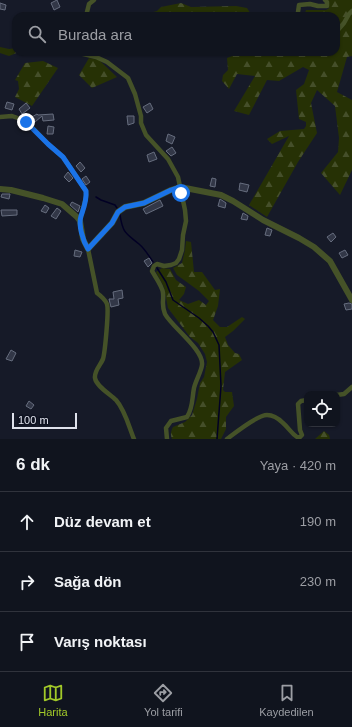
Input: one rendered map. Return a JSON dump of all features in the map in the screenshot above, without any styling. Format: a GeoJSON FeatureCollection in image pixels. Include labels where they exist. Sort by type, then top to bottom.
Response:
{"type":"FeatureCollection","features":[{"type":"Feature","properties":{"kind":"street"},"geometry":{"type":"LineString","coordinates":[[87,12],[89,4],[94,0]]}},
{"type":"Feature","properties":{"kind":"street"},"geometry":{"type":"LineString","coordinates":[[298,12],[299,6],[310,4],[327,6],[327,2],[325,0]]}},
{"type":"Feature","properties":{"kind":"street"},"geometry":{"type":"LineString","coordinates":[[340,28],[352,11]]}},
{"type":"Feature","properties":{"kind":"street"},"geometry":{"type":"LineString","coordinates":[[92,56],[107,62],[128,78],[136,94],[141,123],[146,135],[168,159],[178,177],[185,210],[186,221],[182,250],[179,259],[176,263],[171,265],[164,266],[157,264],[154,266],[152,271],[162,288],[162,304],[166,315],[171,323],[187,338],[202,359],[202,365],[194,388],[191,411],[187,417],[172,421],[166,428],[167,439]]}},
{"type":"Feature","properties":{"kind":"street"},"geometry":{"type":"LineString","coordinates":[[0,117],[12,116],[26,122],[63,157],[86,191],[86,197],[80,220],[83,239],[88,249],[97,293],[105,299],[108,306],[103,359],[95,373],[95,380],[98,385],[117,401],[123,411],[134,439]]}},
{"type":"Feature","properties":{"kind":"street"},"geometry":{"type":"LineString","coordinates":[[88,249],[112,223],[118,212],[125,207],[144,203],[180,187],[221,195],[263,220],[314,247],[330,261],[352,300]]}},
{"type":"Feature","properties":{"kind":"street"},"geometry":{"type":"LineString","coordinates":[[0,189],[11,190],[62,204],[80,220]]}},
{"type":"Feature","properties":{"kind":"street"},"geometry":{"type":"LineString","coordinates":[[340,395],[344,394],[352,387]]}},
{"type":"Feature","properties":{"kind":"street"},"geometry":{"type":"LineString","coordinates":[[227,439],[243,427],[266,415],[276,417],[287,426],[295,436],[299,438],[302,435],[300,430],[298,404],[304,400]]}},
{"type":"Feature","properties":{"kind":"green space"},"geometry":{"type":"Polygon","coordinates":[[[328,0],[352,0],[352,56],[347,57],[337,92],[352,100],[352,170],[340,195],[321,173],[338,152],[339,138],[335,106],[317,90],[311,103],[317,133],[298,162],[267,217],[249,205],[289,136],[272,144],[267,139],[280,131],[304,129],[306,126],[306,122],[299,119],[296,90],[304,84],[309,70],[303,67],[279,81],[267,80],[249,115],[234,111],[255,76],[237,74],[229,89],[222,81],[223,75],[228,70],[227,58],[232,56],[340,56],[340,12],[305,12],[306,10],[326,10],[329,8],[328,0]]]}},
{"type":"Feature","properties":{"kind":"green space"},"geometry":{"type":"Polygon","coordinates":[[[181,3],[191,7],[236,6],[247,8],[250,12],[153,12],[161,7],[181,3]]]}},
{"type":"Feature","properties":{"kind":"green space"},"geometry":{"type":"Polygon","coordinates":[[[0,47],[12,49],[12,55],[9,56],[0,53],[0,47]]]}},
{"type":"Feature","properties":{"kind":"green space"},"geometry":{"type":"Polygon","coordinates":[[[89,58],[99,60],[117,77],[92,88],[79,75],[89,58]]]}},
{"type":"Feature","properties":{"kind":"green space"},"geometry":{"type":"Polygon","coordinates":[[[43,61],[58,68],[32,106],[15,97],[19,89],[18,81],[15,80],[25,63],[43,61]]]}},
{"type":"Feature","properties":{"kind":"green space"},"geometry":{"type":"Polygon","coordinates":[[[186,241],[191,242],[194,272],[202,272],[215,290],[220,289],[218,306],[213,320],[220,327],[227,327],[242,317],[245,319],[225,337],[228,345],[235,353],[239,354],[242,360],[225,372],[223,390],[225,392],[232,392],[234,406],[226,417],[226,429],[221,439],[172,439],[171,436],[173,427],[185,422],[192,415],[207,362],[205,354],[198,343],[190,337],[168,308],[164,287],[156,272],[162,268],[170,269],[176,280],[186,287],[184,294],[179,300],[188,304],[199,300],[206,305],[209,301],[199,291],[177,275],[173,268],[182,263],[186,241]]]}},
{"type":"Feature","properties":{"kind":"green space"},"geometry":{"type":"Polygon","coordinates":[[[324,431],[329,435],[330,439],[315,439],[324,431]]]}},
{"type":"Feature","properties":{"kind":"building"},"geometry":{"type":"Polygon","coordinates":[[[57,0],[60,7],[54,10],[51,3],[57,0]]]}},
{"type":"Feature","properties":{"kind":"building"},"geometry":{"type":"Polygon","coordinates":[[[0,3],[6,5],[5,10],[0,9],[0,3]]]}},
{"type":"Feature","properties":{"kind":"building"},"geometry":{"type":"Polygon","coordinates":[[[7,102],[14,104],[12,110],[5,108],[7,102]]]}},
{"type":"Feature","properties":{"kind":"building"},"geometry":{"type":"Polygon","coordinates":[[[26,103],[30,108],[22,114],[19,109],[26,103]]]}},
{"type":"Feature","properties":{"kind":"building"},"geometry":{"type":"Polygon","coordinates":[[[150,103],[153,109],[147,113],[143,107],[150,103]]]}},
{"type":"Feature","properties":{"kind":"building"},"geometry":{"type":"Polygon","coordinates":[[[37,114],[53,114],[54,120],[43,121],[42,116],[35,122],[32,117],[37,114]]]}},
{"type":"Feature","properties":{"kind":"building"},"geometry":{"type":"Polygon","coordinates":[[[127,116],[134,116],[134,123],[128,125],[127,116]]]}},
{"type":"Feature","properties":{"kind":"building"},"geometry":{"type":"Polygon","coordinates":[[[48,126],[54,127],[53,134],[47,134],[48,126]]]}},
{"type":"Feature","properties":{"kind":"building"},"geometry":{"type":"Polygon","coordinates":[[[168,134],[175,137],[172,144],[166,141],[168,134]]]}},
{"type":"Feature","properties":{"kind":"building"},"geometry":{"type":"Polygon","coordinates":[[[172,147],[176,153],[171,156],[166,151],[172,147]]]}},
{"type":"Feature","properties":{"kind":"building"},"geometry":{"type":"Polygon","coordinates":[[[154,152],[157,159],[149,162],[147,155],[154,152]]]}},
{"type":"Feature","properties":{"kind":"building"},"geometry":{"type":"Polygon","coordinates":[[[80,162],[85,168],[81,172],[76,166],[80,162]]]}},
{"type":"Feature","properties":{"kind":"building"},"geometry":{"type":"Polygon","coordinates":[[[68,172],[73,178],[69,182],[64,177],[68,172]]]}},
{"type":"Feature","properties":{"kind":"building"},"geometry":{"type":"Polygon","coordinates":[[[86,176],[90,182],[86,185],[82,179],[86,176]]]}},
{"type":"Feature","properties":{"kind":"building"},"geometry":{"type":"Polygon","coordinates":[[[212,178],[216,179],[215,187],[210,186],[212,178]]]}},
{"type":"Feature","properties":{"kind":"building"},"geometry":{"type":"Polygon","coordinates":[[[240,183],[249,185],[247,192],[239,190],[240,183]]]}},
{"type":"Feature","properties":{"kind":"building"},"geometry":{"type":"Polygon","coordinates":[[[2,194],[10,194],[9,199],[1,197],[2,194]]]}},
{"type":"Feature","properties":{"kind":"building"},"geometry":{"type":"Polygon","coordinates":[[[220,199],[226,203],[225,208],[218,206],[220,199]]]}},
{"type":"Feature","properties":{"kind":"building"},"geometry":{"type":"Polygon","coordinates":[[[160,200],[163,206],[146,214],[143,209],[160,200]]]}},
{"type":"Feature","properties":{"kind":"building"},"geometry":{"type":"Polygon","coordinates":[[[72,202],[80,206],[78,212],[70,205],[72,202]]]}},
{"type":"Feature","properties":{"kind":"building"},"geometry":{"type":"Polygon","coordinates":[[[45,205],[49,208],[46,213],[41,211],[45,205]]]}},
{"type":"Feature","properties":{"kind":"building"},"geometry":{"type":"Polygon","coordinates":[[[57,208],[61,211],[56,219],[51,216],[57,208]]]}},
{"type":"Feature","properties":{"kind":"building"},"geometry":{"type":"Polygon","coordinates":[[[1,210],[17,210],[17,215],[2,216],[1,210]]]}},
{"type":"Feature","properties":{"kind":"building"},"geometry":{"type":"Polygon","coordinates":[[[243,213],[248,216],[247,220],[241,219],[243,213]]]}},
{"type":"Feature","properties":{"kind":"building"},"geometry":{"type":"Polygon","coordinates":[[[267,228],[272,230],[270,236],[265,235],[267,228]]]}},
{"type":"Feature","properties":{"kind":"building"},"geometry":{"type":"Polygon","coordinates":[[[333,233],[336,237],[331,242],[327,237],[333,233]]]}},
{"type":"Feature","properties":{"kind":"building"},"geometry":{"type":"Polygon","coordinates":[[[75,250],[82,252],[80,257],[74,256],[75,250]]]}},
{"type":"Feature","properties":{"kind":"building"},"geometry":{"type":"Polygon","coordinates":[[[345,250],[348,255],[342,258],[339,253],[345,250]]]}},
{"type":"Feature","properties":{"kind":"building"},"geometry":{"type":"Polygon","coordinates":[[[149,258],[152,263],[148,267],[144,261],[149,258]]]}},
{"type":"Feature","properties":{"kind":"building"},"geometry":{"type":"Polygon","coordinates":[[[122,290],[123,298],[118,299],[119,305],[111,307],[109,299],[114,299],[113,292],[122,290]]]}},
{"type":"Feature","properties":{"kind":"building"},"geometry":{"type":"Polygon","coordinates":[[[344,304],[352,304],[352,309],[346,310],[344,304]]]}},
{"type":"Feature","properties":{"kind":"building"},"geometry":{"type":"Polygon","coordinates":[[[11,350],[16,353],[12,361],[6,359],[11,350]]]}},
{"type":"Feature","properties":{"kind":"building"},"geometry":{"type":"Polygon","coordinates":[[[29,401],[34,405],[31,409],[26,406],[29,401]]]}},
{"type":"Feature","properties":{"kind":"waterway"},"geometry":{"type":"LineString","coordinates":[[96,197],[115,205],[117,208]]}},
{"type":"Feature","properties":{"kind":"waterway"},"geometry":{"type":"LineString","coordinates":[[120,215],[124,230],[143,248],[153,262]]}},
{"type":"Feature","properties":{"kind":"waterway"},"geometry":{"type":"LineString","coordinates":[[157,268],[166,282],[173,300],[208,326],[213,332],[219,345],[221,386],[217,439]]}},
{"type":"Feature","properties":{"kind":"route"},"geometry":{"type":"LineString","coordinates":[[26,122],[63,157],[86,191],[84,207],[80,220],[83,239],[88,249],[112,223],[118,212],[125,207],[144,203],[180,187],[181,193]]}}]}
